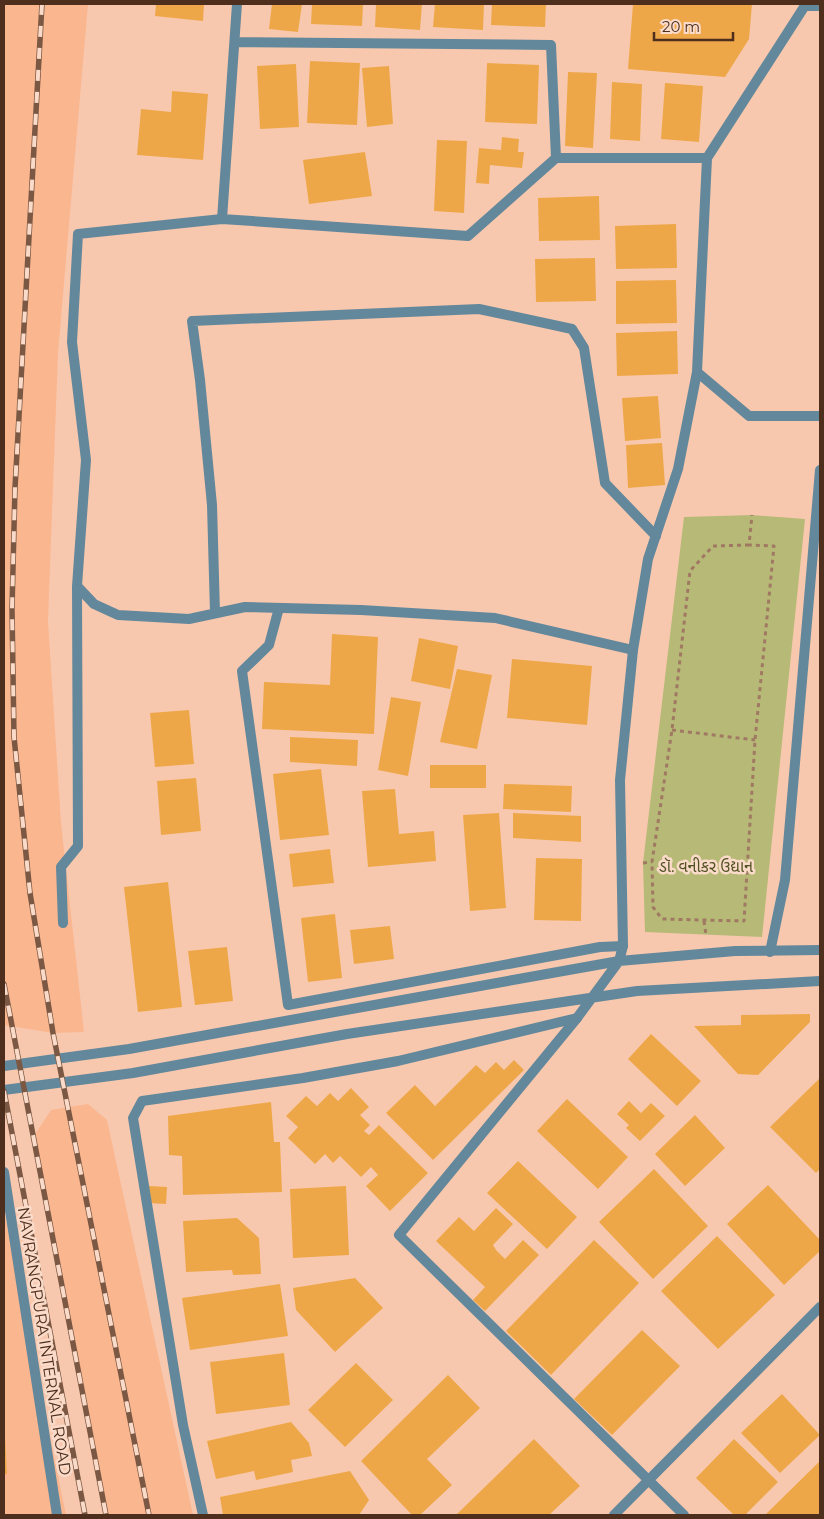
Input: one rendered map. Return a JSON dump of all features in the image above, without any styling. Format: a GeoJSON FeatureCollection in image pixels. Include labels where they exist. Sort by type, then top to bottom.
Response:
{"type":"FeatureCollection","features":[{"type":"Feature","properties":{"kind":"street"},"geometry":{"type":"LineString","coordinates":[[222,219],[237,4]]}},
{"type":"Feature","properties":{"kind":"street"},"geometry":{"type":"LineString","coordinates":[[684,1515],[399,1236],[577,1018],[619,961],[623,946],[620,780],[633,650],[648,560],[678,469],[697,372],[707,158],[806,5],[820,6]]}},
{"type":"Feature","properties":{"kind":"street"},"geometry":{"type":"LineString","coordinates":[[235,42],[552,45],[556,158]]}},
{"type":"Feature","properties":{"kind":"street"},"geometry":{"type":"LineString","coordinates":[[63,923],[61,867],[78,846],[77,586],[86,460],[72,342],[78,234],[222,219],[468,236],[556,158],[707,158]]}},
{"type":"Feature","properties":{"kind":"street"},"geometry":{"type":"LineString","coordinates":[[215,613],[212,505],[200,380],[192,321],[479,309],[572,329],[584,348],[605,483],[656,536]]}},
{"type":"Feature","properties":{"kind":"street"},"geometry":{"type":"LineString","coordinates":[[697,372],[749,416],[820,416]]}},
{"type":"Feature","properties":{"kind":"street"},"geometry":{"type":"LineString","coordinates":[[770,952],[785,880],[820,470]]}},
{"type":"Feature","properties":{"kind":"street"},"geometry":{"type":"LineString","coordinates":[[77,586],[94,604],[118,615],[189,618],[245,607],[494,618],[633,650]]}},
{"type":"Feature","properties":{"kind":"street"},"geometry":{"type":"LineString","coordinates":[[279,608],[268,644],[242,671],[288,1005],[600,947],[623,946]]}},
{"type":"Feature","properties":{"kind":"street"},"geometry":{"type":"LineString","coordinates":[[4,1066],[129,1049],[619,961],[735,951],[820,950]]}},
{"type":"Feature","properties":{"kind":"street"},"geometry":{"type":"LineString","coordinates":[[4,1090],[133,1073],[347,1034],[638,991],[820,981]]}},
{"type":"Feature","properties":{"kind":"street"},"geometry":{"type":"LineString","coordinates":[[203,1515],[183,1426],[133,1118],[142,1101],[303,1078],[398,1061],[577,1018]]}},
{"type":"Feature","properties":{"kind":"street","name":"NAVRANGPURA INTERNAL ROAD"},"geometry":{"type":"LineString","coordinates":[[4,1172],[57,1515]]}},
{"type":"Feature","properties":{"kind":"street"},"geometry":{"type":"LineString","coordinates":[[614,1515],[820,1308]]}},
{"type":"Feature","properties":{"kind":"path"},"geometry":{"type":"LineString","coordinates":[[748,545],[752,515]]}},
{"type":"Feature","properties":{"kind":"path"},"geometry":{"type":"LineString","coordinates":[[713,546],[774,546],[755,740],[744,921],[662,919],[653,907],[652,862],[672,730],[690,572],[713,546]]}},
{"type":"Feature","properties":{"kind":"path"},"geometry":{"type":"LineString","coordinates":[[672,730],[755,740]]}},
{"type":"Feature","properties":{"kind":"path"},"geometry":{"type":"LineString","coordinates":[[643,863],[652,862]]}},
{"type":"Feature","properties":{"kind":"path"},"geometry":{"type":"LineString","coordinates":[[704,921],[706,935]]}},
{"type":"Feature","properties":{"kind":"shaded area"},"geometry":{"type":"Polygon","coordinates":[[[4,4],[88,4],[58,353],[48,621],[61,823],[84,1032],[53,1033],[4,1025],[4,4]]]}},
{"type":"Feature","properties":{"kind":"shaded area"},"geometry":{"type":"Polygon","coordinates":[[[88,1104],[107,1120],[193,1515],[105,1515],[32,1139],[51,1110],[88,1104]]]}},
{"type":"Feature","properties":{"kind":"shaded area"},"geometry":{"type":"Polygon","coordinates":[[[4,1211],[66,1515],[4,1515],[4,1211]]]}},
{"type":"Feature","properties":{"kind":"green space","name":"ડૉ. વનીકર ઉદ્યાન"},"geometry":{"type":"Polygon","coordinates":[[[752,515],[805,519],[762,937],[645,932],[643,863],[684,517],[752,515]]]}},
{"type":"Feature","properties":{"kind":"building"},"geometry":{"type":"Polygon","coordinates":[[[156,4],[204,4],[203,21],[155,16],[156,4]]]}},
{"type":"Feature","properties":{"kind":"building"},"geometry":{"type":"Polygon","coordinates":[[[272,4],[302,4],[298,32],[269,29],[272,4]]]}},
{"type":"Feature","properties":{"kind":"building"},"geometry":{"type":"Polygon","coordinates":[[[312,4],[363,4],[362,26],[311,24],[312,4]]]}},
{"type":"Feature","properties":{"kind":"building"},"geometry":{"type":"Polygon","coordinates":[[[376,4],[422,4],[420,30],[375,27],[376,4]]]}},
{"type":"Feature","properties":{"kind":"building"},"geometry":{"type":"Polygon","coordinates":[[[435,4],[484,4],[483,30],[433,27],[435,4]]]}},
{"type":"Feature","properties":{"kind":"building"},"geometry":{"type":"Polygon","coordinates":[[[492,4],[546,4],[545,27],[491,25],[492,4]]]}},
{"type":"Feature","properties":{"kind":"building"},"geometry":{"type":"Polygon","coordinates":[[[633,4],[752,4],[749,39],[725,77],[628,69],[633,4]]]}},
{"type":"Feature","properties":{"kind":"building"},"geometry":{"type":"Polygon","coordinates":[[[310,61],[360,63],[357,125],[307,123],[310,61]]]}},
{"type":"Feature","properties":{"kind":"building"},"geometry":{"type":"Polygon","coordinates":[[[487,63],[539,65],[537,124],[485,122],[487,63]]]}},
{"type":"Feature","properties":{"kind":"building"},"geometry":{"type":"Polygon","coordinates":[[[296,64],[299,127],[260,129],[257,66],[296,64]]]}},
{"type":"Feature","properties":{"kind":"building"},"geometry":{"type":"Polygon","coordinates":[[[389,66],[393,124],[367,127],[362,68],[389,66]]]}},
{"type":"Feature","properties":{"kind":"building"},"geometry":{"type":"Polygon","coordinates":[[[568,72],[597,73],[593,148],[565,146],[568,72]]]}},
{"type":"Feature","properties":{"kind":"building"},"geometry":{"type":"Polygon","coordinates":[[[612,82],[642,84],[640,141],[610,139],[612,82]]]}},
{"type":"Feature","properties":{"kind":"building"},"geometry":{"type":"Polygon","coordinates":[[[665,83],[703,86],[699,142],[661,139],[665,83]]]}},
{"type":"Feature","properties":{"kind":"building"},"geometry":{"type":"Polygon","coordinates":[[[172,91],[208,94],[203,160],[137,155],[141,109],[171,112],[172,91]]]}},
{"type":"Feature","properties":{"kind":"building"},"geometry":{"type":"Polygon","coordinates":[[[502,137],[519,139],[518,152],[524,152],[522,168],[490,165],[489,184],[476,183],[479,148],[501,150],[502,137]]]}},
{"type":"Feature","properties":{"kind":"building"},"geometry":{"type":"Polygon","coordinates":[[[437,140],[467,141],[464,213],[434,211],[437,140]]]}},
{"type":"Feature","properties":{"kind":"building"},"geometry":{"type":"Polygon","coordinates":[[[365,152],[372,196],[309,204],[303,160],[365,152]]]}},
{"type":"Feature","properties":{"kind":"building"},"geometry":{"type":"Polygon","coordinates":[[[599,196],[600,240],[539,241],[538,198],[599,196]]]}},
{"type":"Feature","properties":{"kind":"building"},"geometry":{"type":"Polygon","coordinates":[[[676,224],[677,268],[616,269],[615,226],[676,224]]]}},
{"type":"Feature","properties":{"kind":"building"},"geometry":{"type":"Polygon","coordinates":[[[595,258],[596,301],[536,302],[535,259],[595,258]]]}},
{"type":"Feature","properties":{"kind":"building"},"geometry":{"type":"Polygon","coordinates":[[[676,280],[677,323],[616,324],[616,281],[676,280]]]}},
{"type":"Feature","properties":{"kind":"building"},"geometry":{"type":"Polygon","coordinates":[[[677,331],[678,374],[617,376],[616,333],[677,331]]]}},
{"type":"Feature","properties":{"kind":"building"},"geometry":{"type":"Polygon","coordinates":[[[658,396],[661,438],[625,441],[622,398],[658,396]]]}},
{"type":"Feature","properties":{"kind":"building"},"geometry":{"type":"Polygon","coordinates":[[[662,443],[665,485],[628,488],[626,445],[662,443]]]}},
{"type":"Feature","properties":{"kind":"building"},"geometry":{"type":"Polygon","coordinates":[[[332,634],[378,637],[374,734],[262,729],[264,682],[330,685],[332,634]]]}},
{"type":"Feature","properties":{"kind":"building"},"geometry":{"type":"Polygon","coordinates":[[[419,638],[458,646],[450,689],[411,681],[419,638]]]}},
{"type":"Feature","properties":{"kind":"building"},"geometry":{"type":"Polygon","coordinates":[[[512,659],[592,666],[587,725],[507,718],[512,659]]]}},
{"type":"Feature","properties":{"kind":"building"},"geometry":{"type":"Polygon","coordinates":[[[457,669],[492,675],[477,749],[440,742],[457,669]]]}},
{"type":"Feature","properties":{"kind":"building"},"geometry":{"type":"Polygon","coordinates":[[[391,697],[421,702],[408,776],[378,770],[391,697]]]}},
{"type":"Feature","properties":{"kind":"building"},"geometry":{"type":"Polygon","coordinates":[[[189,710],[194,764],[155,767],[150,713],[189,710]]]}},
{"type":"Feature","properties":{"kind":"building"},"geometry":{"type":"Polygon","coordinates":[[[290,737],[358,740],[357,766],[290,762],[290,737]]]}},
{"type":"Feature","properties":{"kind":"building"},"geometry":{"type":"Polygon","coordinates":[[[430,765],[486,765],[486,788],[430,788],[430,765]]]}},
{"type":"Feature","properties":{"kind":"building"},"geometry":{"type":"Polygon","coordinates":[[[321,769],[329,835],[280,840],[273,774],[321,769]]]}},
{"type":"Feature","properties":{"kind":"building"},"geometry":{"type":"Polygon","coordinates":[[[196,778],[201,831],[161,835],[157,781],[196,778]]]}},
{"type":"Feature","properties":{"kind":"building"},"geometry":{"type":"Polygon","coordinates":[[[504,784],[572,786],[571,812],[503,809],[504,784]]]}},
{"type":"Feature","properties":{"kind":"building"},"geometry":{"type":"Polygon","coordinates":[[[395,789],[399,834],[434,831],[436,861],[368,867],[362,791],[395,789]]]}},
{"type":"Feature","properties":{"kind":"building"},"geometry":{"type":"Polygon","coordinates":[[[499,813],[506,908],[470,911],[463,815],[499,813]]]}},
{"type":"Feature","properties":{"kind":"building"},"geometry":{"type":"Polygon","coordinates":[[[513,813],[581,816],[581,842],[513,838],[513,813]]]}},
{"type":"Feature","properties":{"kind":"building"},"geometry":{"type":"Polygon","coordinates":[[[330,849],[334,883],[293,887],[289,854],[330,849]]]}},
{"type":"Feature","properties":{"kind":"building"},"geometry":{"type":"Polygon","coordinates":[[[536,858],[582,859],[581,921],[534,920],[536,858]]]}},
{"type":"Feature","properties":{"kind":"building"},"geometry":{"type":"Polygon","coordinates":[[[168,882],[182,1007],[138,1012],[124,887],[168,882]]]}},
{"type":"Feature","properties":{"kind":"building"},"geometry":{"type":"Polygon","coordinates":[[[335,914],[342,978],[308,982],[301,918],[335,914]]]}},
{"type":"Feature","properties":{"kind":"building"},"geometry":{"type":"Polygon","coordinates":[[[390,926],[394,959],[354,964],[350,930],[390,926]]]}},
{"type":"Feature","properties":{"kind":"building"},"geometry":{"type":"Polygon","coordinates":[[[227,947],[233,1001],[195,1005],[188,951],[227,947]]]}},
{"type":"Feature","properties":{"kind":"building"},"geometry":{"type":"Polygon","coordinates":[[[810,1014],[810,1022],[758,1075],[738,1074],[694,1026],[741,1025],[741,1015],[810,1014]]]}},
{"type":"Feature","properties":{"kind":"building"},"geometry":{"type":"Polygon","coordinates":[[[651,1034],[701,1081],[677,1106],[628,1059],[651,1034]]]}},
{"type":"Feature","properties":{"kind":"building"},"geometry":{"type":"Polygon","coordinates":[[[514,1060],[524,1070],[433,1160],[386,1113],[415,1085],[435,1106],[476,1065],[485,1073],[496,1062],[504,1070],[514,1060]]]}},
{"type":"Feature","properties":{"kind":"building"},"geometry":{"type":"Polygon","coordinates":[[[820,1078],[820,1169],[816,1173],[770,1127],[820,1078]]]}},
{"type":"Feature","properties":{"kind":"building"},"geometry":{"type":"Polygon","coordinates":[[[351,1088],[369,1107],[360,1115],[370,1125],[364,1131],[369,1135],[379,1125],[428,1173],[390,1211],[366,1186],[378,1175],[371,1167],[361,1177],[340,1156],[333,1163],[325,1154],[315,1164],[288,1138],[298,1127],[286,1116],[306,1096],[317,1106],[330,1093],[338,1101],[351,1088]]]}},
{"type":"Feature","properties":{"kind":"building"},"geometry":{"type":"Polygon","coordinates":[[[567,1099],[628,1157],[598,1189],[537,1131],[567,1099]]]}},
{"type":"Feature","properties":{"kind":"building"},"geometry":{"type":"Polygon","coordinates":[[[629,1101],[641,1113],[651,1103],[665,1116],[640,1141],[626,1128],[629,1125],[617,1114],[629,1101]]]}},
{"type":"Feature","properties":{"kind":"building"},"geometry":{"type":"Polygon","coordinates":[[[271,1102],[274,1142],[280,1142],[282,1192],[183,1195],[182,1156],[169,1155],[168,1116],[271,1102]]]}},
{"type":"Feature","properties":{"kind":"building"},"geometry":{"type":"Polygon","coordinates":[[[695,1115],[725,1148],[685,1186],[655,1154],[695,1115]]]}},
{"type":"Feature","properties":{"kind":"building"},"geometry":{"type":"Polygon","coordinates":[[[518,1161],[577,1217],[547,1249],[487,1193],[518,1161]]]}},
{"type":"Feature","properties":{"kind":"building"},"geometry":{"type":"Polygon","coordinates":[[[654,1169],[708,1226],[653,1279],[599,1222],[654,1169]]]}},
{"type":"Feature","properties":{"kind":"building"},"geometry":{"type":"Polygon","coordinates":[[[768,1185],[820,1240],[820,1251],[784,1285],[727,1224],[768,1185]]]}},
{"type":"Feature","properties":{"kind":"building"},"geometry":{"type":"Polygon","coordinates":[[[149,1186],[167,1187],[166,1204],[148,1203],[149,1186]]]}},
{"type":"Feature","properties":{"kind":"building"},"geometry":{"type":"Polygon","coordinates":[[[346,1186],[349,1255],[293,1258],[290,1189],[346,1186]]]}},
{"type":"Feature","properties":{"kind":"building"},"geometry":{"type":"Polygon","coordinates":[[[496,1208],[513,1224],[493,1245],[496,1250],[505,1259],[523,1240],[539,1255],[485,1311],[473,1300],[485,1287],[436,1241],[459,1217],[474,1231],[496,1208]]]}},
{"type":"Feature","properties":{"kind":"building"},"geometry":{"type":"Polygon","coordinates":[[[237,1218],[259,1238],[261,1274],[233,1275],[232,1270],[186,1272],[183,1221],[237,1218]]]}},
{"type":"Feature","properties":{"kind":"building"},"geometry":{"type":"Polygon","coordinates":[[[717,1236],[775,1295],[718,1349],[661,1291],[717,1236]]]}},
{"type":"Feature","properties":{"kind":"building"},"geometry":{"type":"Polygon","coordinates":[[[594,1240],[639,1283],[551,1375],[506,1331],[594,1240]]]}},
{"type":"Feature","properties":{"kind":"building"},"geometry":{"type":"Polygon","coordinates":[[[355,1278],[383,1308],[335,1352],[296,1310],[293,1288],[355,1278]]]}},
{"type":"Feature","properties":{"kind":"building"},"geometry":{"type":"Polygon","coordinates":[[[280,1284],[288,1336],[190,1350],[182,1298],[280,1284]]]}},
{"type":"Feature","properties":{"kind":"building"},"geometry":{"type":"Polygon","coordinates":[[[642,1330],[680,1366],[612,1435],[574,1399],[642,1330]]]}},
{"type":"Feature","properties":{"kind":"building"},"geometry":{"type":"Polygon","coordinates":[[[284,1353],[290,1405],[216,1414],[210,1362],[284,1353]]]}},
{"type":"Feature","properties":{"kind":"building"},"geometry":{"type":"Polygon","coordinates":[[[356,1363],[393,1400],[345,1447],[308,1410],[356,1363]]]}},
{"type":"Feature","properties":{"kind":"building"},"geometry":{"type":"Polygon","coordinates":[[[448,1375],[480,1408],[427,1459],[452,1485],[420,1515],[412,1515],[361,1461],[448,1375]]]}},
{"type":"Feature","properties":{"kind":"building"},"geometry":{"type":"Polygon","coordinates":[[[782,1394],[820,1435],[780,1473],[741,1433],[782,1394]]]}},
{"type":"Feature","properties":{"kind":"building"},"geometry":{"type":"Polygon","coordinates":[[[291,1422],[309,1443],[312,1456],[291,1460],[293,1472],[256,1480],[254,1471],[216,1479],[207,1441],[291,1422]]]}},
{"type":"Feature","properties":{"kind":"building"},"geometry":{"type":"Polygon","coordinates":[[[5,1435],[7,1474],[4,1474],[5,1435]]]}},
{"type":"Feature","properties":{"kind":"building"},"geometry":{"type":"Polygon","coordinates":[[[534,1439],[580,1486],[549,1515],[456,1515],[534,1439]]]}},
{"type":"Feature","properties":{"kind":"building"},"geometry":{"type":"Polygon","coordinates":[[[734,1439],[778,1482],[745,1515],[734,1515],[696,1478],[734,1439]]]}},
{"type":"Feature","properties":{"kind":"building"},"geometry":{"type":"Polygon","coordinates":[[[820,1461],[820,1514],[765,1515],[820,1461]]]}},
{"type":"Feature","properties":{"kind":"building"},"geometry":{"type":"Polygon","coordinates":[[[350,1471],[369,1500],[359,1515],[223,1515],[220,1497],[350,1471]]]}},
{"type":"Feature","properties":{"kind":"railway"},"geometry":{"type":"LineString","coordinates":[[42,4],[15,488],[12,609],[14,737],[30,893],[53,1033],[149,1515]]}},
{"type":"Feature","properties":{"kind":"railway"},"geometry":{"type":"LineString","coordinates":[[4,984],[106,1515]]}},
{"type":"Feature","properties":{"kind":"railway"},"geometry":{"type":"LineString","coordinates":[[4,1091],[85,1515]]}}]}
